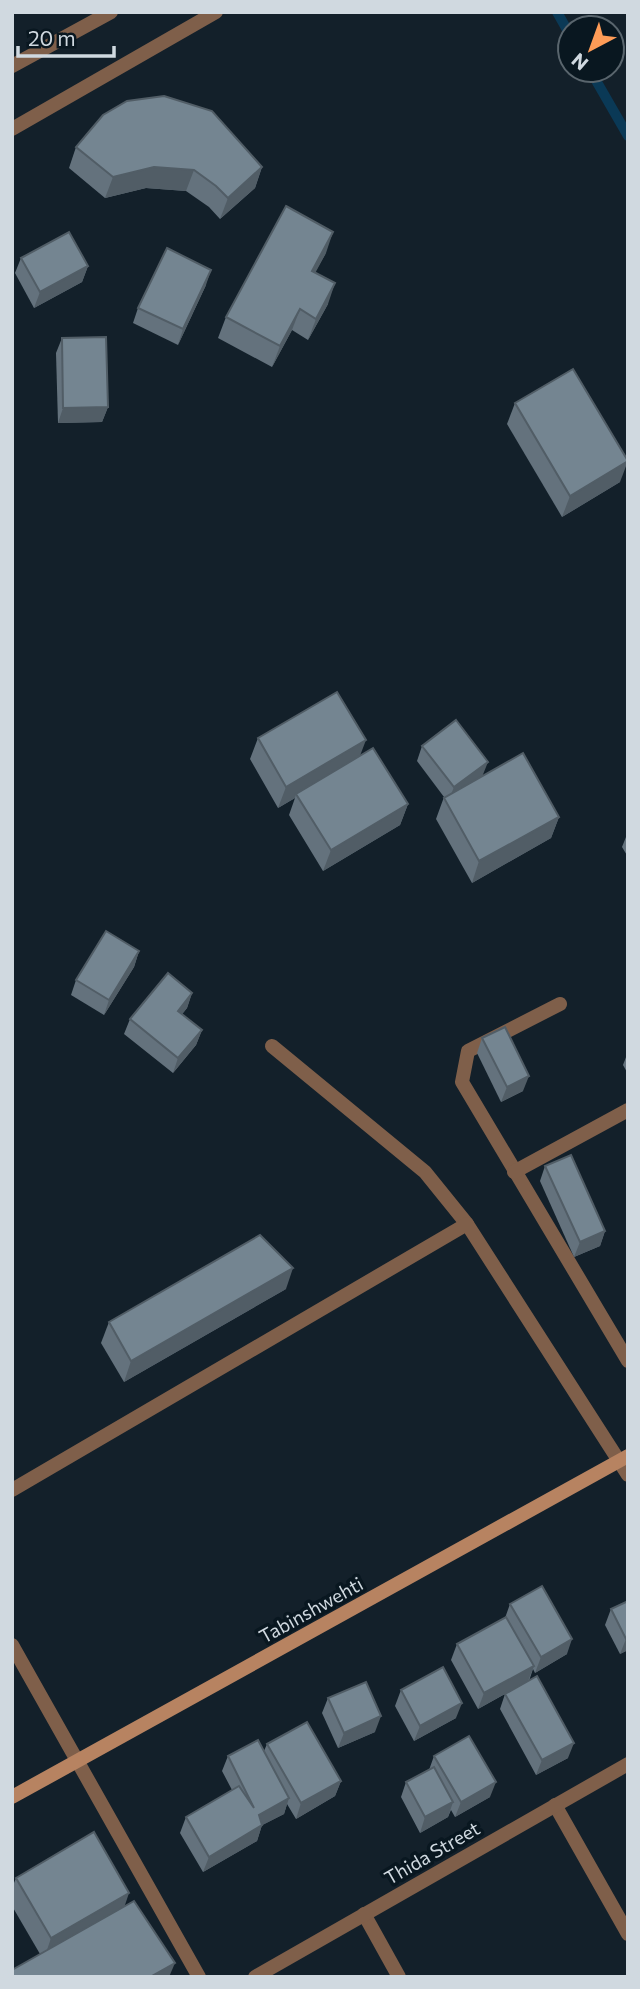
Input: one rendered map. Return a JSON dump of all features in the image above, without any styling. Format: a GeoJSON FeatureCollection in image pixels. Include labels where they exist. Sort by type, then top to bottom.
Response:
{"type":"FeatureCollection","features":[{"type":"Feature","properties":{"kind":"main road","name":"Tabinshwehti"},"geometry":{"type":"LineString","coordinates":[[12,1797],[624,1459]]}},
{"type":"Feature","properties":{"kind":"street"},"geometry":{"type":"LineString","coordinates":[[12,66],[111,12]]}},
{"type":"Feature","properties":{"kind":"street"},"geometry":{"type":"LineString","coordinates":[[12,129],[215,12]]}},
{"type":"Feature","properties":{"kind":"street"},"geometry":{"type":"LineString","coordinates":[[560,1004],[468,1052],[462,1082],[628,1362]]}},
{"type":"Feature","properties":{"kind":"street"},"geometry":{"type":"LineString","coordinates":[[272,1046],[425,1172],[467,1224],[624,1459],[628,1475]]}},
{"type":"Feature","properties":{"kind":"street"},"geometry":{"type":"LineString","coordinates":[[514,1172],[628,1110]]}},
{"type":"Feature","properties":{"kind":"street"},"geometry":{"type":"LineString","coordinates":[[12,1490],[467,1224]]}},
{"type":"Feature","properties":{"kind":"street"},"geometry":{"type":"LineString","coordinates":[[12,1645],[199,1977]]}},
{"type":"Feature","properties":{"kind":"street","name":"Thida Street"},"geometry":{"type":"LineString","coordinates":[[255,1977],[628,1764]]}},
{"type":"Feature","properties":{"kind":"street"},"geometry":{"type":"LineString","coordinates":[[555,1805],[628,1934]]}},
{"type":"Feature","properties":{"kind":"street"},"geometry":{"type":"LineString","coordinates":[[364,1914],[399,1977]]}},
{"type":"Feature","properties":{"kind":"building"},"geometry":{"type":"Polygon","coordinates":[[[164,96],[212,111],[262,167],[228,198],[194,170],[154,167],[113,177],[76,147],[103,115],[127,101],[164,96]]]}},
{"type":"Feature","properties":{"kind":"building"},"geometry":{"type":"Polygon","coordinates":[[[286,206],[333,232],[312,271],[335,283],[316,319],[300,309],[280,346],[226,317],[286,206]]]}},
{"type":"Feature","properties":{"kind":"building"},"geometry":{"type":"Polygon","coordinates":[[[69,232],[88,266],[40,292],[21,258],[69,232]]]}},
{"type":"Feature","properties":{"kind":"building"},"geometry":{"type":"Polygon","coordinates":[[[167,248],[211,270],[183,329],[138,308],[167,248]]]}},
{"type":"Feature","properties":{"kind":"building"},"geometry":{"type":"Polygon","coordinates":[[[106,337],[108,407],[63,408],[62,338],[106,337]]]}},
{"type":"Feature","properties":{"kind":"building"},"geometry":{"type":"Polygon","coordinates":[[[573,369],[628,461],[570,496],[515,403],[573,369]]]}},
{"type":"Feature","properties":{"kind":"building"},"geometry":{"type":"Polygon","coordinates":[[[337,692],[366,740],[286,787],[258,738],[337,692]]]}},
{"type":"Feature","properties":{"kind":"building"},"geometry":{"type":"Polygon","coordinates":[[[456,720],[488,762],[454,787],[422,746],[456,720]]]}},
{"type":"Feature","properties":{"kind":"building"},"geometry":{"type":"Polygon","coordinates":[[[373,748],[408,804],[331,850],[296,794],[373,748]]]}},
{"type":"Feature","properties":{"kind":"building"},"geometry":{"type":"Polygon","coordinates":[[[523,753],[559,817],[479,861],[444,798],[523,753]]]}},
{"type":"Feature","properties":{"kind":"building"},"geometry":{"type":"Polygon","coordinates":[[[106,931],[139,951],[109,1000],[76,980],[106,931]]]}},
{"type":"Feature","properties":{"kind":"building"},"geometry":{"type":"Polygon","coordinates":[[[168,973],[192,993],[178,1011],[202,1030],[178,1058],[130,1019],[168,973]]]}},
{"type":"Feature","properties":{"kind":"building"},"geometry":{"type":"Polygon","coordinates":[[[505,1027],[529,1076],[507,1087],[482,1038],[505,1027]]]}},
{"type":"Feature","properties":{"kind":"building"},"geometry":{"type":"Polygon","coordinates":[[[571,1155],[605,1231],[580,1242],[545,1166],[571,1155]]]}},
{"type":"Feature","properties":{"kind":"building"},"geometry":{"type":"Polygon","coordinates":[[[260,1235],[293,1268],[131,1361],[109,1322],[260,1235]]]}},
{"type":"Feature","properties":{"kind":"building"},"geometry":{"type":"Polygon","coordinates":[[[542,1586],[572,1639],[541,1657],[510,1604],[542,1586]]]}},
{"type":"Feature","properties":{"kind":"building"},"geometry":{"type":"Polygon","coordinates":[[[628,1601],[628,1638],[626,1639],[611,1609],[628,1601]]]}},
{"type":"Feature","properties":{"kind":"building"},"geometry":{"type":"Polygon","coordinates":[[[506,1617],[534,1666],[484,1693],[457,1644],[506,1617]]]}},
{"type":"Feature","properties":{"kind":"building"},"geometry":{"type":"Polygon","coordinates":[[[443,1667],[462,1703],[420,1726],[401,1690],[443,1667]]]}},
{"type":"Feature","properties":{"kind":"building"},"geometry":{"type":"Polygon","coordinates":[[[537,1676],[574,1743],[542,1760],[505,1694],[537,1676]]]}},
{"type":"Feature","properties":{"kind":"building"},"geometry":{"type":"Polygon","coordinates":[[[366,1682],[381,1716],[344,1733],[328,1698],[366,1682]]]}},
{"type":"Feature","properties":{"kind":"building"},"geometry":{"type":"Polygon","coordinates":[[[307,1722],[341,1781],[301,1803],[267,1744],[307,1722]]]}},
{"type":"Feature","properties":{"kind":"building"},"geometry":{"type":"Polygon","coordinates":[[[469,1736],[496,1782],[461,1802],[434,1756],[469,1736]]]}},
{"type":"Feature","properties":{"kind":"building"},"geometry":{"type":"Polygon","coordinates":[[[258,1740],[289,1798],[259,1815],[262,1825],[209,1857],[186,1817],[239,1786],[254,1808],[228,1756],[258,1740]]]}},
{"type":"Feature","properties":{"kind":"building"},"geometry":{"type":"Polygon","coordinates":[[[434,1767],[453,1802],[425,1817],[406,1782],[434,1767]]]}},
{"type":"Feature","properties":{"kind":"building"},"geometry":{"type":"Polygon","coordinates":[[[94,1832],[129,1893],[51,1938],[16,1878],[94,1832]]]}},
{"type":"Feature","properties":{"kind":"building"},"geometry":{"type":"Polygon","coordinates":[[[134,1901],[175,1963],[150,1977],[12,1977],[12,1970],[134,1901]]]}},
{"type":"Feature","properties":{"kind":"waterway"},"geometry":{"type":"LineString","coordinates":[[598,84],[628,136]]}}]}
